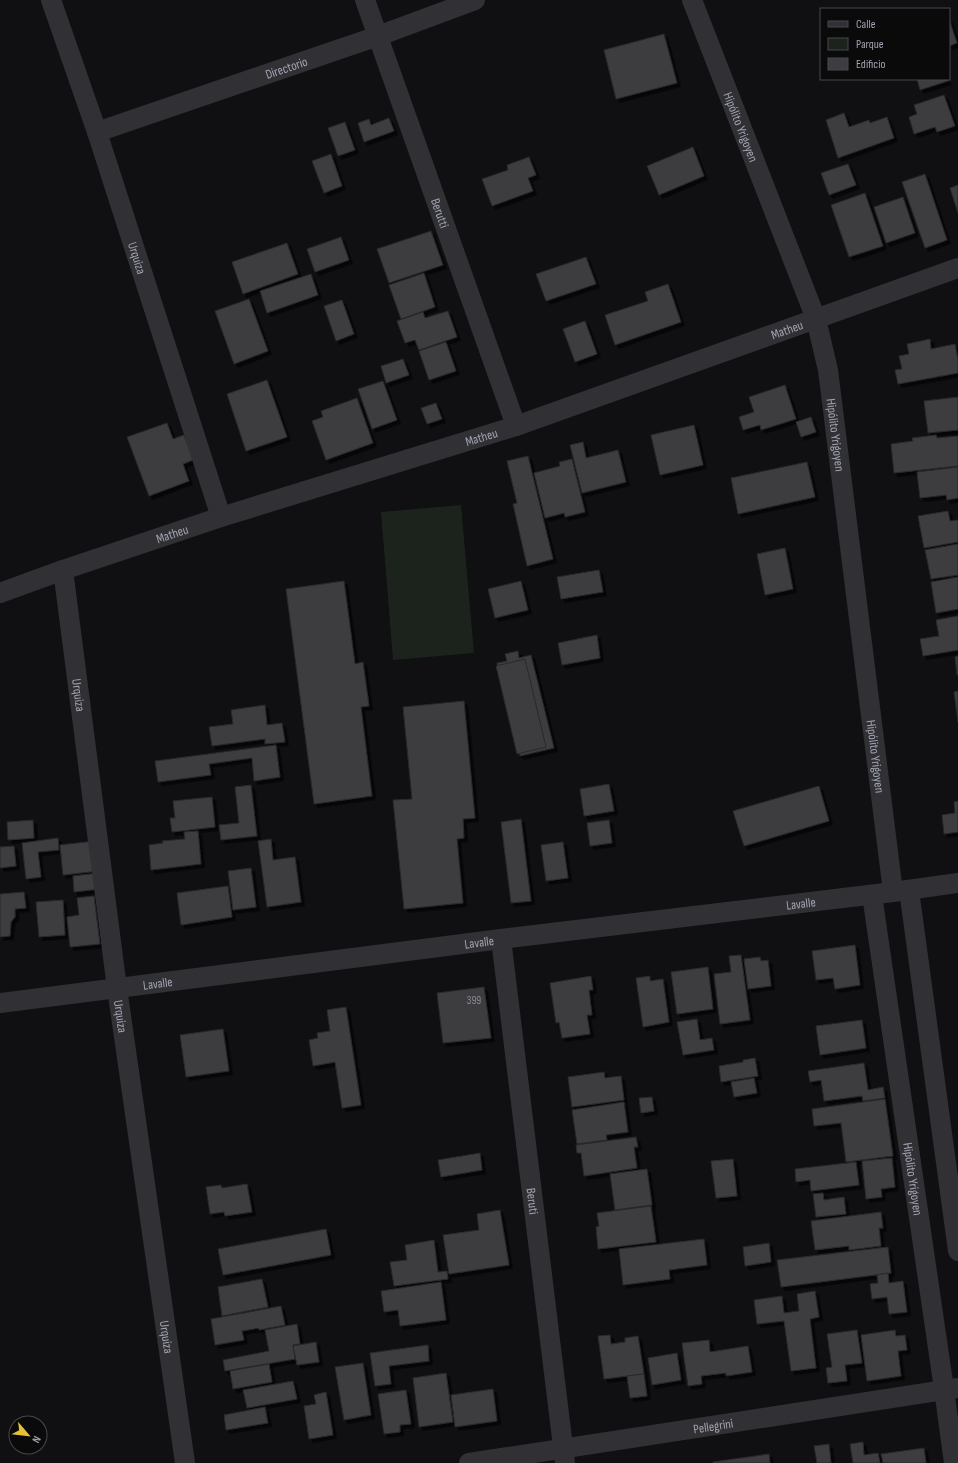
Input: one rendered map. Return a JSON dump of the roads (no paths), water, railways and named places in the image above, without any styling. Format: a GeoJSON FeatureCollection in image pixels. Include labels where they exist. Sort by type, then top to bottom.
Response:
{"type":"FeatureCollection","features":[{"type":"Feature","properties":{"kind":"street","name":"Urquiza"},"geometry":{"type":"LineString","coordinates":[[51,0],[97,132],[221,517]]}},
{"type":"Feature","properties":{"kind":"street","name":"Berutti"},"geometry":{"type":"LineString","coordinates":[[365,0],[516,426]]}},
{"type":"Feature","properties":{"kind":"street","name":"Directorio"},"geometry":{"type":"LineString","coordinates":[[97,132],[378,36],[475,0]]}},
{"type":"Feature","properties":{"kind":"street","name":"Hipólito Yrigoyen"},"geometry":{"type":"LineString","coordinates":[[692,0],[816,319],[828,370],[901,891],[958,1250]]}},
{"type":"Feature","properties":{"kind":"street","name":"Matheu"},"geometry":{"type":"LineString","coordinates":[[0,593],[63,570],[221,517],[516,426],[958,268]]}},
{"type":"Feature","properties":{"kind":"street","name":"Urquiza"},"geometry":{"type":"LineString","coordinates":[[63,570],[117,988],[185,1463]]}},
{"type":"Feature","properties":{"kind":"street","name":"Lavalle"},"geometry":{"type":"LineString","coordinates":[[0,1003],[958,883]]}},
{"type":"Feature","properties":{"kind":"street","name":"Hipólito Yrigoyen"},"geometry":{"type":"LineString","coordinates":[[872,894],[951,1389],[954,1463]]}},
{"type":"Feature","properties":{"kind":"street","name":"Beruti"},"geometry":{"type":"LineString","coordinates":[[501,940],[564,1456]]}},
{"type":"Feature","properties":{"kind":"street","name":"Pellegrini"},"geometry":{"type":"LineString","coordinates":[[469,1463],[564,1456],[951,1389]]}}]}
